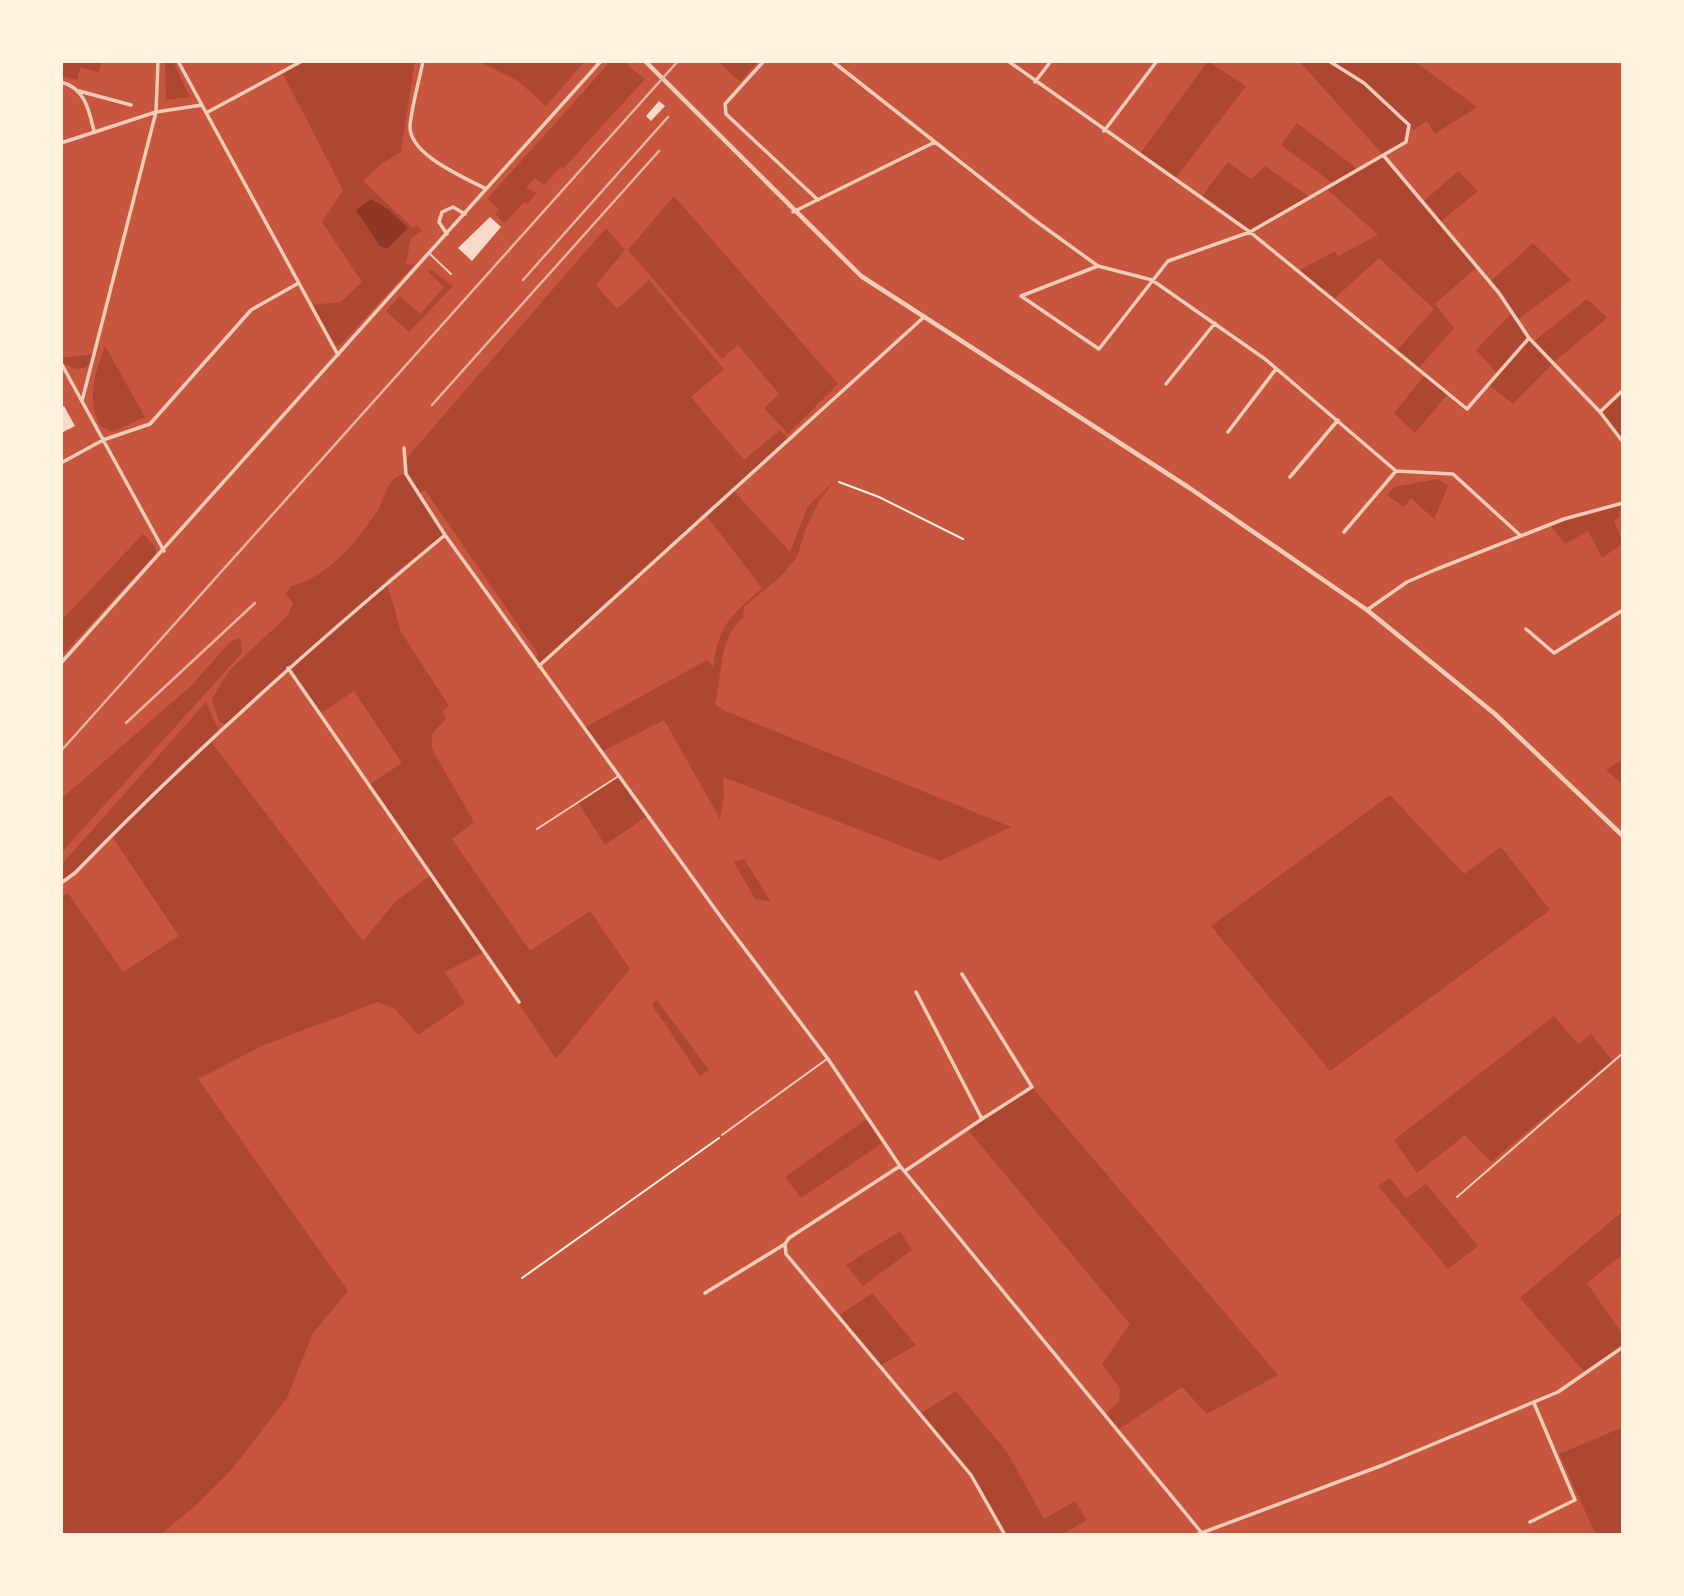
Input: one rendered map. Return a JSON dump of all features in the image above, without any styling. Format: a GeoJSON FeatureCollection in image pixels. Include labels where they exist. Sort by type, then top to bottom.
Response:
{"type":"FeatureCollection","features":[{"type":"Feature","properties":{"kind":"street"},"geometry":{"type":"LineString","coordinates":[[82,401],[156,112],[158,61]]}},
{"type":"Feature","properties":{"kind":"street"},"geometry":{"type":"LineString","coordinates":[[178,61],[338,355]]}},
{"type":"Feature","properties":{"kind":"street"},"geometry":{"type":"LineString","coordinates":[[206,113],[302,61]]}},
{"type":"Feature","properties":{"kind":"street"},"geometry":{"type":"LineString","coordinates":[[423,61],[410,128],[414,142],[425,154],[486,190]]}},
{"type":"Feature","properties":{"kind":"street"},"geometry":{"type":"LineString","coordinates":[[61,663],[601,61]]}},
{"type":"Feature","properties":{"kind":"street"},"geometry":{"type":"LineString","coordinates":[[645,61],[793,212],[861,276],[1221,508],[1367,610],[1495,714],[1623,836]]}},
{"type":"Feature","properties":{"kind":"street"},"geometry":{"type":"LineString","coordinates":[[764,61],[724,108],[730,120],[818,200]]}},
{"type":"Feature","properties":{"kind":"street"},"geometry":{"type":"LineString","coordinates":[[832,61],[1098,266],[1152,280],[1276,369],[1396,471],[1453,474],[1521,536]]}},
{"type":"Feature","properties":{"kind":"street"},"geometry":{"type":"LineString","coordinates":[[1008,61],[1250,232],[1466,409],[1529,338]]}},
{"type":"Feature","properties":{"kind":"street"},"geometry":{"type":"LineString","coordinates":[[1035,82],[1051,61]]}},
{"type":"Feature","properties":{"kind":"street"},"geometry":{"type":"LineString","coordinates":[[1104,131],[1157,61]]}},
{"type":"Feature","properties":{"kind":"street"},"geometry":{"type":"LineString","coordinates":[[1098,266],[1021,296],[1099,349],[1168,261],[1250,232],[1406,142],[1409,125],[1364,83],[1329,61]]}},
{"type":"Feature","properties":{"kind":"street"},"geometry":{"type":"LineString","coordinates":[[61,82],[79,91],[131,105]]}},
{"type":"Feature","properties":{"kind":"street"},"geometry":{"type":"LineString","coordinates":[[79,91],[88,105],[94,131]]}},
{"type":"Feature","properties":{"kind":"street"},"geometry":{"type":"LineString","coordinates":[[61,143],[156,112],[202,105]]}},
{"type":"Feature","properties":{"kind":"street"},"geometry":{"type":"LineString","coordinates":[[793,212],[935,142]]}},
{"type":"Feature","properties":{"kind":"street"},"geometry":{"type":"LineString","coordinates":[[1384,156],[1499,293],[1529,338],[1600,412],[1623,442]]}},
{"type":"Feature","properties":{"kind":"street"},"geometry":{"type":"LineString","coordinates":[[447,234],[439,222],[442,212],[453,207],[465,214]]}},
{"type":"Feature","properties":{"kind":"street"},"geometry":{"type":"LineString","coordinates":[[61,463],[103,440],[150,424],[251,310],[298,283]]}},
{"type":"Feature","properties":{"kind":"street"},"geometry":{"type":"LineString","coordinates":[[540,666],[923,317]]}},
{"type":"Feature","properties":{"kind":"street"},"geometry":{"type":"LineString","coordinates":[[1166,384],[1215,323]]}},
{"type":"Feature","properties":{"kind":"street"},"geometry":{"type":"LineString","coordinates":[[61,363],[164,551]]}},
{"type":"Feature","properties":{"kind":"street"},"geometry":{"type":"LineString","coordinates":[[1228,432],[1276,369]]}},
{"type":"Feature","properties":{"kind":"street"},"geometry":{"type":"LineString","coordinates":[[1600,412],[1623,390]]}},
{"type":"Feature","properties":{"kind":"street"},"geometry":{"type":"LineString","coordinates":[[1290,477],[1338,421]]}},
{"type":"Feature","properties":{"kind":"street"},"geometry":{"type":"LineString","coordinates":[[404,449],[406,474],[445,535],[618,776],[828,1059],[900,1166],[1198,1533],[1383,1465],[1534,1403],[1558,1392],[1623,1347]]}},
{"type":"Feature","properties":{"kind":"street"},"geometry":{"type":"LineString","coordinates":[[1344,532],[1396,471]]}},
{"type":"Feature","properties":{"kind":"street"},"geometry":{"type":"LineString","coordinates":[[1367,610],[1406,582],[1584,512],[1623,503]]}},
{"type":"Feature","properties":{"kind":"street"},"geometry":{"type":"LineString","coordinates":[[61,883],[75,873],[156,790],[288,667],[445,535]]}},
{"type":"Feature","properties":{"kind":"street"},"geometry":{"type":"LineString","coordinates":[[1526,629],[1554,653],[1623,610]]}},
{"type":"Feature","properties":{"kind":"street"},"geometry":{"type":"LineString","coordinates":[[288,667],[519,1002]]}},
{"type":"Feature","properties":{"kind":"street"},"geometry":{"type":"LineString","coordinates":[[905,1171],[1032,1087],[962,974]]}},
{"type":"Feature","properties":{"kind":"street"},"geometry":{"type":"LineString","coordinates":[[916,992],[982,1119]]}},
{"type":"Feature","properties":{"kind":"street"},"geometry":{"type":"LineString","coordinates":[[705,1293],[785,1244],[789,1238],[900,1166]]}},
{"type":"Feature","properties":{"kind":"street"},"geometry":{"type":"LineString","coordinates":[[785,1244],[786,1254],[971,1475],[1005,1535]]}},
{"type":"Feature","properties":{"kind":"street"},"geometry":{"type":"LineString","coordinates":[[1530,1521],[1576,1500],[1534,1403]]}},
{"type":"Feature","properties":{"kind":"lane"},"geometry":{"type":"LineString","coordinates":[[430,254],[451,274]]}},
{"type":"Feature","properties":{"kind":"lane"},"geometry":{"type":"LineString","coordinates":[[537,829],[618,776]]}},
{"type":"Feature","properties":{"kind":"lane"},"geometry":{"type":"LineString","coordinates":[[1457,1197],[1623,1052]]}},
{"type":"Feature","properties":{"kind":"lane"},"geometry":{"type":"LineString","coordinates":[[722,1135],[828,1059]]}},
{"type":"Feature","properties":{"kind":"path"},"geometry":{"type":"LineString","coordinates":[[839,482],[878,497],[963,539]]}},
{"type":"Feature","properties":{"kind":"path"},"geometry":{"type":"LineString","coordinates":[[522,1278],[722,1135]]}},
{"type":"Feature","properties":{"kind":"shaded area"},"geometry":{"type":"Polygon","coordinates":[[[61,61],[102,61],[99,72],[80,68],[77,80],[61,76],[61,61]]]}},
{"type":"Feature","properties":{"kind":"shaded area"},"geometry":{"type":"Polygon","coordinates":[[[165,61],[173,61],[190,97],[166,100],[165,61]]]}},
{"type":"Feature","properties":{"kind":"shaded area"},"geometry":{"type":"Polygon","coordinates":[[[302,61],[415,61],[401,152],[381,164],[363,181],[412,227],[418,226],[422,231],[411,238],[406,264],[414,265],[339,346],[332,344],[310,305],[341,302],[362,282],[322,222],[343,190],[282,72],[302,61]]]}},
{"type":"Feature","properties":{"kind":"shaded area"},"geometry":{"type":"Polygon","coordinates":[[[478,61],[585,61],[546,106],[518,81],[478,61]]]}},
{"type":"Feature","properties":{"kind":"shaded area"},"geometry":{"type":"Polygon","coordinates":[[[611,61],[628,61],[628,66],[645,79],[563,169],[560,167],[544,185],[535,178],[526,188],[537,193],[527,204],[524,202],[505,223],[495,214],[499,209],[487,199],[611,61]]]}},
{"type":"Feature","properties":{"kind":"shaded area"},"geometry":{"type":"Polygon","coordinates":[[[718,61],[758,61],[740,82],[718,61]]]}},
{"type":"Feature","properties":{"kind":"shaded area"},"geometry":{"type":"Polygon","coordinates":[[[1208,61],[1246,86],[1175,179],[1139,155],[1208,61]]]}},
{"type":"Feature","properties":{"kind":"shaded area"},"geometry":{"type":"Polygon","coordinates":[[[1299,61],[1414,61],[1477,107],[1435,134],[1427,121],[1413,130],[1410,126],[1406,142],[1384,156],[1299,61]]]}},
{"type":"Feature","properties":{"kind":"shaded area"},"geometry":{"type":"Polygon","coordinates":[[[1297,123],[1359,170],[1384,156],[1423,202],[1458,171],[1478,191],[1440,222],[1477,267],[1435,304],[1454,328],[1418,369],[1396,351],[1434,309],[1379,258],[1333,300],[1298,271],[1335,251],[1338,256],[1378,235],[1327,189],[1334,184],[1281,145],[1297,123]]]}},
{"type":"Feature","properties":{"kind":"shaded area"},"geometry":{"type":"Polygon","coordinates":[[[1228,162],[1251,179],[1265,166],[1311,198],[1250,232],[1201,197],[1228,162]]]}},
{"type":"Feature","properties":{"kind":"shaded area"},"geometry":{"type":"Polygon","coordinates":[[[674,196],[838,384],[788,434],[764,408],[779,394],[738,345],[722,359],[628,250],[674,196]]]}},
{"type":"Feature","properties":{"kind":"shaded area"},"geometry":{"type":"Polygon","coordinates":[[[371,199],[388,209],[408,228],[387,249],[380,246],[356,210],[371,199]]]}},
{"type":"Feature","properties":{"kind":"shaded area"},"geometry":{"type":"Polygon","coordinates":[[[606,228],[625,250],[596,285],[617,309],[649,280],[724,369],[691,397],[744,460],[780,430],[788,439],[733,490],[790,552],[808,506],[834,481],[819,501],[806,528],[797,557],[780,577],[744,607],[743,618],[735,626],[725,646],[715,704],[723,710],[1011,827],[940,861],[723,777],[724,796],[720,819],[664,720],[601,752],[584,728],[707,660],[713,667],[723,630],[742,606],[762,588],[706,515],[539,666],[535,660],[538,654],[425,490],[419,494],[445,535],[386,580],[401,632],[449,706],[443,711],[446,719],[432,734],[432,749],[474,822],[452,839],[530,951],[590,911],[630,969],[556,1059],[484,952],[445,972],[465,1003],[418,1035],[395,1009],[378,1002],[264,1045],[198,1079],[348,1291],[313,1333],[287,1398],[232,1469],[195,1506],[160,1535],[61,1535],[61,897],[68,893],[123,972],[179,936],[111,835],[61,883],[61,865],[206,702],[219,731],[210,740],[363,941],[395,902],[431,875],[369,785],[402,763],[354,691],[320,714],[288,668],[226,725],[219,722],[212,699],[229,671],[288,615],[293,603],[285,594],[291,586],[317,575],[351,546],[377,511],[390,483],[406,474],[405,460],[606,228]]]}},
{"type":"Feature","properties":{"kind":"shaded area"},"geometry":{"type":"Polygon","coordinates":[[[1533,243],[1571,280],[1517,320],[1533,342],[1587,299],[1623,332],[1607,318],[1554,362],[1513,404],[1488,384],[1497,373],[1476,350],[1512,313],[1490,282],[1533,243]]]}},
{"type":"Feature","properties":{"kind":"shaded area"},"geometry":{"type":"Polygon","coordinates":[[[430,269],[453,286],[409,332],[386,311],[400,296],[420,314],[444,287],[428,272],[430,269]]]}},
{"type":"Feature","properties":{"kind":"shaded area"},"geometry":{"type":"Polygon","coordinates":[[[105,346],[145,417],[112,432],[100,426],[93,405],[95,376],[105,346]]]}},
{"type":"Feature","properties":{"kind":"shaded area"},"geometry":{"type":"Polygon","coordinates":[[[93,354],[85,368],[71,367],[61,361],[61,358],[93,354]]]}},
{"type":"Feature","properties":{"kind":"shaded area"},"geometry":{"type":"Polygon","coordinates":[[[1425,375],[1448,394],[1415,433],[1394,413],[1425,375]]]}},
{"type":"Feature","properties":{"kind":"shaded area"},"geometry":{"type":"Polygon","coordinates":[[[1623,390],[1623,442],[1600,412],[1623,390]]]}},
{"type":"Feature","properties":{"kind":"shaded area"},"geometry":{"type":"Polygon","coordinates":[[[1438,479],[1448,486],[1434,519],[1411,498],[1404,507],[1387,495],[1394,487],[1438,479]]]}},
{"type":"Feature","properties":{"kind":"shaded area"},"geometry":{"type":"Polygon","coordinates":[[[1620,504],[1619,517],[1614,521],[1623,543],[1602,558],[1588,531],[1565,544],[1550,525],[1620,504]]]}},
{"type":"Feature","properties":{"kind":"shaded area"},"geometry":{"type":"Polygon","coordinates":[[[142,535],[145,535],[156,549],[156,554],[61,656],[61,621],[142,535]]]}},
{"type":"Feature","properties":{"kind":"shaded area"},"geometry":{"type":"Polygon","coordinates":[[[238,638],[241,640],[242,653],[61,853],[61,799],[191,686],[229,643],[238,638]]]}},
{"type":"Feature","properties":{"kind":"shaded area"},"geometry":{"type":"Polygon","coordinates":[[[1623,759],[1623,784],[1606,770],[1623,759]]]}},
{"type":"Feature","properties":{"kind":"shaded area"},"geometry":{"type":"Polygon","coordinates":[[[618,776],[647,816],[605,845],[578,802],[618,776]]]}},
{"type":"Feature","properties":{"kind":"shaded area"},"geometry":{"type":"Polygon","coordinates":[[[1390,795],[1464,874],[1501,847],[1550,910],[1330,1071],[1211,926],[1390,795]]]}},
{"type":"Feature","properties":{"kind":"shaded area"},"geometry":{"type":"Polygon","coordinates":[[[744,859],[771,902],[755,899],[734,862],[744,859]]]}},
{"type":"Feature","properties":{"kind":"shaded area"},"geometry":{"type":"Polygon","coordinates":[[[656,999],[709,1070],[700,1076],[652,1005],[656,999]]]}},
{"type":"Feature","properties":{"kind":"shaded area"},"geometry":{"type":"Polygon","coordinates":[[[1554,1016],[1578,1044],[1591,1034],[1612,1060],[1491,1162],[1465,1135],[1417,1173],[1394,1140],[1554,1016]]]}},
{"type":"Feature","properties":{"kind":"shaded area"},"geometry":{"type":"Polygon","coordinates":[[[1032,1087],[1278,1375],[1207,1414],[1182,1387],[1118,1430],[1105,1414],[1119,1402],[1120,1389],[1102,1364],[1130,1324],[967,1129],[1032,1087]]]}},
{"type":"Feature","properties":{"kind":"shaded area"},"geometry":{"type":"Polygon","coordinates":[[[868,1118],[884,1142],[801,1198],[785,1177],[868,1118]]]}},
{"type":"Feature","properties":{"kind":"shaded area"},"geometry":{"type":"Polygon","coordinates":[[[1390,1178],[1406,1198],[1426,1184],[1478,1246],[1448,1269],[1378,1186],[1390,1178]]]}},
{"type":"Feature","properties":{"kind":"shaded area"},"geometry":{"type":"Polygon","coordinates":[[[1623,1211],[1623,1254],[1587,1283],[1623,1335],[1623,1363],[1619,1351],[1586,1374],[1520,1298],[1623,1211]]]}},
{"type":"Feature","properties":{"kind":"shaded area"},"geometry":{"type":"Polygon","coordinates":[[[900,1231],[912,1250],[863,1286],[846,1265],[900,1231]]]}},
{"type":"Feature","properties":{"kind":"shaded area"},"geometry":{"type":"Polygon","coordinates":[[[872,1293],[916,1345],[879,1366],[838,1316],[872,1293]]]}},
{"type":"Feature","properties":{"kind":"shaded area"},"geometry":{"type":"Polygon","coordinates":[[[956,1391],[1007,1452],[1044,1519],[1075,1501],[1087,1520],[1061,1535],[1005,1535],[971,1475],[920,1414],[956,1391]]]}},
{"type":"Feature","properties":{"kind":"shaded area"},"geometry":{"type":"Polygon","coordinates":[[[1623,1427],[1623,1535],[1596,1535],[1559,1454],[1623,1427]]]}},
{"type":"Feature","properties":{"kind":"building"},"geometry":{"type":"Polygon","coordinates":[[[659,101],[665,106],[651,121],[646,116],[659,101]]]}},
{"type":"Feature","properties":{"kind":"building"},"geometry":{"type":"Polygon","coordinates":[[[490,217],[501,227],[472,261],[458,248],[490,217]]]}},
{"type":"Feature","properties":{"kind":"building"},"geometry":{"type":"Polygon","coordinates":[[[64,406],[75,426],[61,433],[61,408],[64,406]]]}},
{"type":"Feature","properties":{"kind":"railway"},"geometry":{"type":"LineString","coordinates":[[61,751],[678,61]]}},
{"type":"Feature","properties":{"kind":"railway"},"geometry":{"type":"LineString","coordinates":[[523,280],[668,117]]}},
{"type":"Feature","properties":{"kind":"railway"},"geometry":{"type":"LineString","coordinates":[[432,405],[659,151]]}},
{"type":"Feature","properties":{"kind":"railway"},"geometry":{"type":"LineString","coordinates":[[126,723],[255,603]]}}]}
